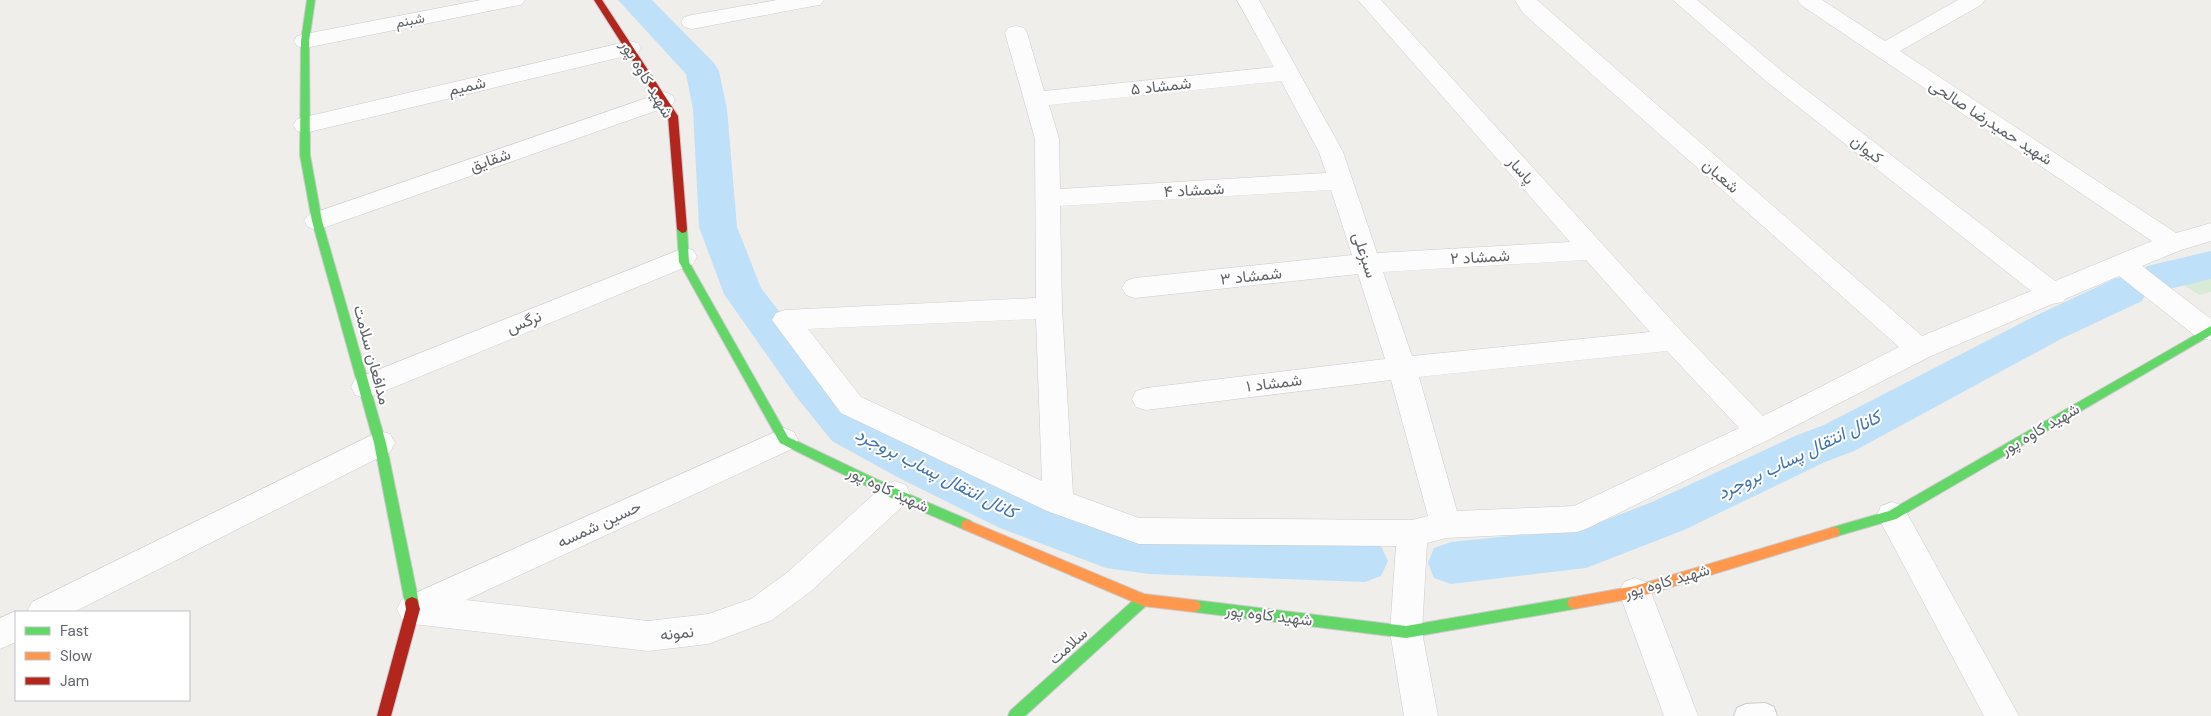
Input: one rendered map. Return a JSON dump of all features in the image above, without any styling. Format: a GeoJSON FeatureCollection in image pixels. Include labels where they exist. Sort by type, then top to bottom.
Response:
{"type":"FeatureCollection","features":[{"type":"Feature","properties":{"kind":"street","name":"مدافعان سلامت"},"geometry":{"type":"LineString","coordinates":[[311,0],[305,41],[305,155],[317,221],[380,443],[413,609],[384,716]]}},
{"type":"Feature","properties":{"kind":"street","name":"شبنم"},"geometry":{"type":"LineString","coordinates":[[305,41],[514,0]]}},
{"type":"Feature","properties":{"kind":"street","name":"شهید کاوه پور"},"geometry":{"type":"LineString","coordinates":[[598,0],[673,116],[684,262],[784,440],[895,494],[1143,600],[1406,632],[1635,592],[1892,515],[2210,331]]}},
{"type":"Feature","properties":{"kind":"street"},"geometry":{"type":"LineString","coordinates":[[692,22],[813,0]]}},
{"type":"Feature","properties":{"kind":"street","name":"سبزعلی"},"geometry":{"type":"LineString","coordinates":[[1248,0],[1331,152],[1402,368],[1446,525]]}},
{"type":"Feature","properties":{"kind":"street","name":"پاسار"},"geometry":{"type":"LineString","coordinates":[[1368,0],[1673,340],[1760,431]]}},
{"type":"Feature","properties":{"kind":"street","name":"شعبان"},"geometry":{"type":"LineString","coordinates":[[1526,0],[1531,8],[1919,349]]}},
{"type":"Feature","properties":{"kind":"street","name":"کیوان"},"geometry":{"type":"LineString","coordinates":[[1684,0],[1775,77],[2054,295]]}},
{"type":"Feature","properties":{"kind":"street","name":"شهید حمیدرضا صالحی"},"geometry":{"type":"LineString","coordinates":[[1808,0],[2173,243]]}},
{"type":"Feature","properties":{"kind":"street"},"geometry":{"type":"LineString","coordinates":[[1884,51],[1974,0]]}},
{"type":"Feature","properties":{"kind":"street"},"geometry":{"type":"LineString","coordinates":[[1016,33],[1047,138],[1049,308],[1058,502]]}},
{"type":"Feature","properties":{"kind":"street","name":"شمیم"},"geometry":{"type":"LineString","coordinates":[[304,124],[630,48]]}},
{"type":"Feature","properties":{"kind":"street","name":"شمشاد ۵"},"geometry":{"type":"LineString","coordinates":[[1035,100],[1288,73]]}},
{"type":"Feature","properties":{"kind":"street","name":"شقایق"},"geometry":{"type":"LineString","coordinates":[[317,221],[664,100]]}},
{"type":"Feature","properties":{"kind":"street","name":"شمشاد ۴"},"geometry":{"type":"LineString","coordinates":[[1048,198],[1341,181]]}},
{"type":"Feature","properties":{"kind":"street"},"geometry":{"type":"LineString","coordinates":[[1049,308],[786,320],[851,405],[1058,502],[1139,531],[1412,533],[1446,525],[1577,519],[1760,431],[1919,349],[2054,295],[2173,243],[2211,232]]}},
{"type":"Feature","properties":{"kind":"street","name":"شمشاد ۲"},"geometry":{"type":"LineString","coordinates":[[1367,263],[1593,250]]}},
{"type":"Feature","properties":{"kind":"street","name":"نرگس"},"geometry":{"type":"LineString","coordinates":[[364,387],[684,257]]}},
{"type":"Feature","properties":{"kind":"street","name":"شمشاد ۳"},"geometry":{"type":"LineString","coordinates":[[1135,288],[1367,263]]}},
{"type":"Feature","properties":{"kind":"street"},"geometry":{"type":"LineString","coordinates":[[2122,265],[2210,331]]}},
{"type":"Feature","properties":{"kind":"street"},"geometry":{"type":"LineString","coordinates":[[1402,368],[1673,340]]}},
{"type":"Feature","properties":{"kind":"street","name":"شمشاد ۱"},"geometry":{"type":"LineString","coordinates":[[1146,399],[1402,368]]}},
{"type":"Feature","properties":{"kind":"street","name":"حسین شمسه"},"geometry":{"type":"LineString","coordinates":[[413,609],[784,440]]}},
{"type":"Feature","properties":{"kind":"street"},"geometry":{"type":"LineString","coordinates":[[45,611],[380,443]]}},
{"type":"Feature","properties":{"kind":"street","name":"نمونه"},"geometry":{"type":"LineString","coordinates":[[413,609],[648,636],[708,629],[761,610],[799,582],[895,494]]}},
{"type":"Feature","properties":{"kind":"street"},"geometry":{"type":"LineString","coordinates":[[1892,515],[2002,716]]}},
{"type":"Feature","properties":{"kind":"street"},"geometry":{"type":"LineString","coordinates":[[1412,533],[1406,632],[1421,716]]}},
{"type":"Feature","properties":{"kind":"street"},"geometry":{"type":"LineString","coordinates":[[1635,592],[1680,716]]}},
{"type":"Feature","properties":{"kind":"street","name":"سلامت"},"geometry":{"type":"LineString","coordinates":[[1015,716],[1143,600]]}},
{"type":"Feature","properties":{"kind":"street"},"geometry":{"type":"LineString","coordinates":[[0,634],[15,626]]}},
{"type":"Feature","properties":{"kind":"green space"},"geometry":{"type":"Polygon","coordinates":[[[2211,268],[2211,292],[2199,295],[2172,277],[2211,268]]]}},
{"type":"Feature","properties":{"kind":"waterway","name":"کانال انتقال پساب بروجرد"},"geometry":{"type":"LineString","coordinates":[[634,0],[702,71],[710,109],[718,227],[744,294],[810,383],[847,428],[915,465],[1016,514],[1106,548],[1149,553],[1365,561]]}},
{"type":"Feature","properties":{"kind":"waterway","name":"کانال انتقال پساب بروجرد"},"geometry":{"type":"LineString","coordinates":[[2161,276],[2211,265]]}},
{"type":"Feature","properties":{"kind":"waterway","name":"کانال انتقال پساب بروجرد"},"geometry":{"type":"LineString","coordinates":[[1451,563],[1586,548],[1668,516],[1810,449],[1839,438],[2047,328],[2128,290]]}},
{"type":"Feature","properties":{"kind":"traffic: fast"},"geometry":{"type":"LineString","coordinates":[[311,0],[305,41],[305,155],[317,221],[380,443],[412,603]]}},
{"type":"Feature","properties":{"kind":"traffic: fast"},"geometry":{"type":"LineString","coordinates":[[682,229],[684,262],[784,440],[895,494],[967,525]]}},
{"type":"Feature","properties":{"kind":"traffic: fast"},"geometry":{"type":"LineString","coordinates":[[1834,532],[1892,515],[2211,330]]}},
{"type":"Feature","properties":{"kind":"traffic: fast"},"geometry":{"type":"LineString","coordinates":[[1015,716],[1143,600]]}},
{"type":"Feature","properties":{"kind":"traffic: fast"},"geometry":{"type":"LineString","coordinates":[[1194,606],[1406,632],[1574,603]]}},
{"type":"Feature","properties":{"kind":"traffic: slow"},"geometry":{"type":"LineString","coordinates":[[967,525],[1143,600],[1194,606]]}},
{"type":"Feature","properties":{"kind":"traffic: slow"},"geometry":{"type":"LineString","coordinates":[[1574,603],[1635,592],[1834,532]]}},
{"type":"Feature","properties":{"kind":"traffic: jam"},"geometry":{"type":"LineString","coordinates":[[598,0],[673,116],[682,229]]}},
{"type":"Feature","properties":{"kind":"traffic: jam"},"geometry":{"type":"LineString","coordinates":[[384,716],[413,609],[412,603]]}}]}
